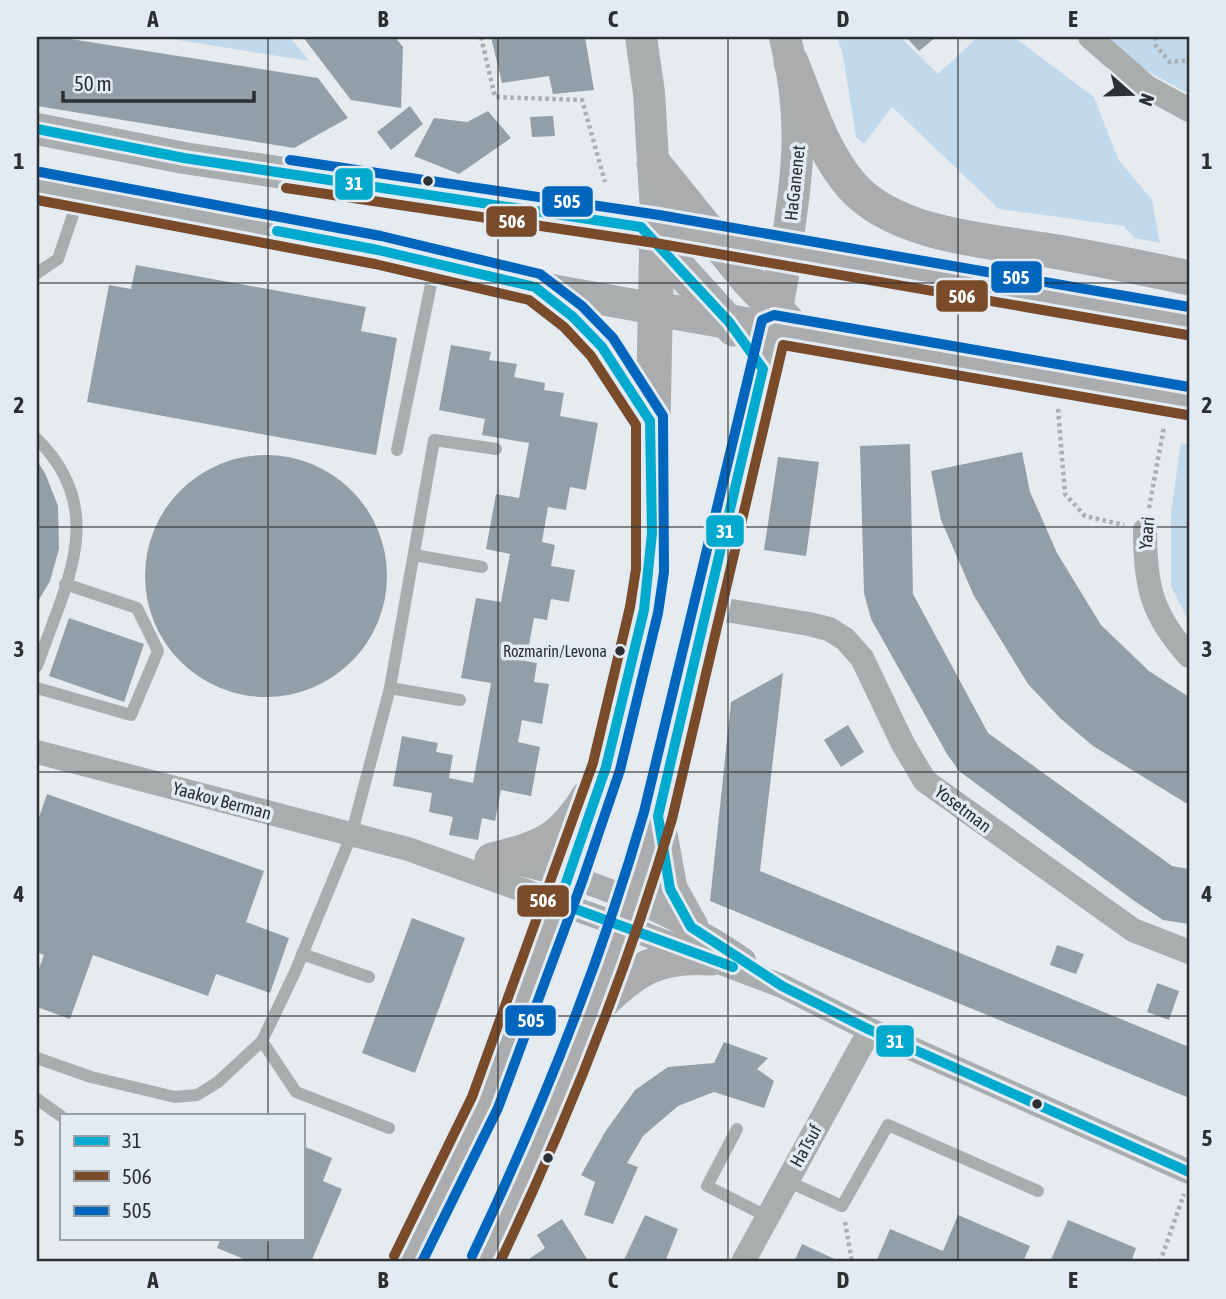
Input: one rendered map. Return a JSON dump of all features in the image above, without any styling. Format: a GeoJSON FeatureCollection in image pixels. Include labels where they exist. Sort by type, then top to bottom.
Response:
{"type":"FeatureCollection","features":[{"type":"Feature","properties":{"kind":"main road"},"geometry":{"type":"LineString","coordinates":[[788,49],[823,138],[842,174],[861,195],[890,215],[954,234],[1189,278]]}},
{"type":"Feature","properties":{"kind":"main road"},"geometry":{"type":"LineString","coordinates":[[654,164],[774,319],[806,335],[1056,381],[1180,400]]}},
{"type":"Feature","properties":{"kind":"main road"},"geometry":{"type":"LineString","coordinates":[[651,233],[712,238],[786,250],[1189,321]]}},
{"type":"Feature","properties":{"kind":"main road"},"geometry":{"type":"LineString","coordinates":[[407,1262],[485,1103],[564,890],[606,767],[644,610],[650,570],[650,421],[656,309],[651,233]]}},
{"type":"Feature","properties":{"kind":"main road"},"geometry":{"type":"LineString","coordinates":[[651,233],[729,322],[763,369]]}},
{"type":"Feature","properties":{"kind":"main road","name":"HaGanenet"},"geometry":{"type":"LineString","coordinates":[[485,1262],[521,1186],[593,1011],[658,816],[763,369],[786,250]]}},
{"type":"Feature","properties":{"kind":"main road"},"geometry":{"type":"LineString","coordinates":[[536,287],[573,317],[602,347],[650,421]]}},
{"type":"Feature","properties":{"kind":"main road"},"geometry":{"type":"LineString","coordinates":[[656,309],[729,322],[774,319]]}},
{"type":"Feature","properties":{"kind":"main road"},"geometry":{"type":"LineString","coordinates":[[492,860],[533,851],[551,840],[585,803],[606,767]]}},
{"type":"Feature","properties":{"kind":"main road"},"geometry":{"type":"LineString","coordinates":[[658,816],[670,889],[691,927]]}},
{"type":"Feature","properties":{"kind":"main road"},"geometry":{"type":"LineString","coordinates":[[593,1011],[626,977],[647,966],[691,957],[711,958]]}},
{"type":"Feature","properties":{"kind":"street"},"geometry":{"type":"LineString","coordinates":[[37,129],[184,158],[651,233],[654,164],[641,37]]}},
{"type":"Feature","properties":{"kind":"street"},"geometry":{"type":"LineString","coordinates":[[1090,37],[1147,87],[1189,110]]}},
{"type":"Feature","properties":{"kind":"street","name":"HaGanenet"},"geometry":{"type":"LineString","coordinates":[[786,250],[800,141],[788,49]]}},
{"type":"Feature","properties":{"kind":"street"},"geometry":{"type":"LineString","coordinates":[[37,186],[378,250],[536,287],[656,309]]}},
{"type":"Feature","properties":{"kind":"street","name":"Yaari"},"geometry":{"type":"LineString","coordinates":[[1145,530],[1145,570],[1153,604],[1171,635],[1189,656]]}},
{"type":"Feature","properties":{"kind":"street","name":"Yosetman"},"geometry":{"type":"LineString","coordinates":[[708,607],[809,624],[829,629],[845,639],[862,658],[903,744],[925,780],[1133,930],[1189,952]]}},
{"type":"Feature","properties":{"kind":"street","name":"Yaakov Berman"},"geometry":{"type":"LineString","coordinates":[[37,752],[564,890]]}},
{"type":"Feature","properties":{"kind":"street","name":"Yaakov Berman"},"geometry":{"type":"LineString","coordinates":[[408,849],[492,860],[564,890]]}},
{"type":"Feature","properties":{"kind":"street"},"geometry":{"type":"LineString","coordinates":[[564,890],[627,914],[711,958],[782,986],[1187,1182]]}},
{"type":"Feature","properties":{"kind":"street"},"geometry":{"type":"LineString","coordinates":[[627,914],[691,927],[782,986]]}},
{"type":"Feature","properties":{"kind":"street","name":"HaTsuf"},"geometry":{"type":"LineString","coordinates":[[743,1262],[870,1030]]}},
{"type":"Feature","properties":{"kind":"lane"},"geometry":{"type":"LineString","coordinates":[[37,273],[58,259],[80,194]]}},
{"type":"Feature","properties":{"kind":"lane"},"geometry":{"type":"LineString","coordinates":[[397,450],[436,265]]}},
{"type":"Feature","properties":{"kind":"lane"},"geometry":{"type":"LineString","coordinates":[[37,439],[52,454],[72,488],[79,521],[73,561],[37,666]]}},
{"type":"Feature","properties":{"kind":"lane"},"geometry":{"type":"LineString","coordinates":[[37,1058],[91,1077],[176,1097],[197,1095],[218,1082],[262,1041],[351,836],[390,688],[434,440],[496,449]]}},
{"type":"Feature","properties":{"kind":"lane"},"geometry":{"type":"LineString","coordinates":[[414,555],[482,567]]}},
{"type":"Feature","properties":{"kind":"lane"},"geometry":{"type":"LineString","coordinates":[[37,688],[131,715],[158,651],[137,608],[65,584]]}},
{"type":"Feature","properties":{"kind":"lane"},"geometry":{"type":"LineString","coordinates":[[390,688],[460,700]]}},
{"type":"Feature","properties":{"kind":"lane"},"geometry":{"type":"LineString","coordinates":[[302,954],[369,977]]}},
{"type":"Feature","properties":{"kind":"lane"},"geometry":{"type":"LineString","coordinates":[[262,1041],[296,1092],[389,1128]]}},
{"type":"Feature","properties":{"kind":"lane"},"geometry":{"type":"LineString","coordinates":[[37,1099],[60,1115]]}},
{"type":"Feature","properties":{"kind":"lane"},"geometry":{"type":"LineString","coordinates":[[787,1181],[842,1206],[888,1125],[1038,1191]]}},
{"type":"Feature","properties":{"kind":"lane"},"geometry":{"type":"LineString","coordinates":[[737,1129],[707,1186],[768,1217]]}},
{"type":"Feature","properties":{"kind":"path"},"geometry":{"type":"LineString","coordinates":[[481,37],[495,97],[582,100],[605,182]]}},
{"type":"Feature","properties":{"kind":"path"},"geometry":{"type":"LineString","coordinates":[[1155,37],[1156,46],[1171,62],[1189,60]]}},
{"type":"Feature","properties":{"kind":"path"},"geometry":{"type":"LineString","coordinates":[[1056,381],[1065,494],[1085,516],[1145,530]]}},
{"type":"Feature","properties":{"kind":"path","name":"Yaari"},"geometry":{"type":"LineString","coordinates":[[1145,530],[1180,400]]}},
{"type":"Feature","properties":{"kind":"path"},"geometry":{"type":"LineString","coordinates":[[1160,1262],[1187,1182]]}},
{"type":"Feature","properties":{"kind":"path"},"geometry":{"type":"LineString","coordinates":[[842,1206],[852,1262]]}},
{"type":"Feature","properties":{"kind":"shaded area"},"geometry":{"type":"Polygon","coordinates":[[[160,37],[290,37],[309,61],[160,37]]]}},
{"type":"Feature","properties":{"kind":"shaded area"},"geometry":{"type":"Polygon","coordinates":[[[837,37],[900,37],[938,74],[978,37],[1014,37],[1094,97],[1118,159],[1152,200],[1160,243],[1134,238],[1124,226],[999,209],[892,107],[864,144],[856,137],[843,55],[837,37]]]}},
{"type":"Feature","properties":{"kind":"shaded area"},"geometry":{"type":"Polygon","coordinates":[[[1114,37],[1189,37],[1189,94],[1131,62],[1110,42],[1114,37]]]}},
{"type":"Feature","properties":{"kind":"shaded area"},"geometry":{"type":"Polygon","coordinates":[[[1181,443],[1189,445],[1189,621],[1171,586],[1171,513],[1181,443]]]}},
{"type":"Feature","properties":{"kind":"building"},"geometry":{"type":"Polygon","coordinates":[[[37,37],[58,37],[318,78],[348,118],[294,148],[37,106],[37,37]]]}},
{"type":"Feature","properties":{"kind":"building"},"geometry":{"type":"Polygon","coordinates":[[[303,37],[395,37],[403,47],[401,108],[351,100],[303,37]]]}},
{"type":"Feature","properties":{"kind":"building"},"geometry":{"type":"Polygon","coordinates":[[[491,37],[585,37],[594,90],[553,94],[549,76],[502,83],[491,37]]]}},
{"type":"Feature","properties":{"kind":"building"},"geometry":{"type":"Polygon","coordinates":[[[906,37],[936,37],[919,51],[906,37]]]}},
{"type":"Feature","properties":{"kind":"building"},"geometry":{"type":"Polygon","coordinates":[[[410,106],[423,124],[391,150],[377,132],[410,106]]]}},
{"type":"Feature","properties":{"kind":"building"},"geometry":{"type":"Polygon","coordinates":[[[488,111],[511,138],[459,174],[414,156],[434,118],[467,122],[488,111]]]}},
{"type":"Feature","properties":{"kind":"building"},"geometry":{"type":"Polygon","coordinates":[[[553,116],[555,136],[532,137],[530,117],[553,116]]]}},
{"type":"Feature","properties":{"kind":"building"},"geometry":{"type":"Polygon","coordinates":[[[136,265],[366,307],[361,331],[397,338],[376,455],[87,402],[109,285],[131,289],[136,265]]]}},
{"type":"Feature","properties":{"kind":"building"},"geometry":{"type":"Polygon","coordinates":[[[451,345],[491,352],[489,360],[517,364],[514,377],[545,383],[544,390],[564,393],[560,416],[598,423],[586,490],[570,487],[566,510],[548,507],[542,542],[555,545],[551,566],[575,570],[569,602],[551,599],[547,620],[534,618],[526,661],[537,663],[534,682],[549,684],[542,724],[522,720],[518,742],[540,747],[531,796],[501,790],[495,821],[482,818],[478,840],[449,835],[453,817],[429,812],[432,793],[393,786],[402,736],[438,743],[436,752],[453,755],[449,778],[473,783],[491,683],[461,678],[476,598],[501,602],[510,554],[486,549],[496,494],[519,498],[529,443],[482,435],[485,419],[439,410],[451,345]]]}},
{"type":"Feature","properties":{"kind":"building"},"geometry":{"type":"Polygon","coordinates":[[[910,444],[913,594],[988,733],[1172,866],[1189,869],[1189,924],[1163,920],[1133,900],[959,771],[947,754],[871,619],[864,593],[860,446],[910,444]]]}},
{"type":"Feature","properties":{"kind":"building"},"geometry":{"type":"Polygon","coordinates":[[[1022,452],[1030,492],[1057,553],[1101,625],[1149,671],[1189,697],[1189,805],[1093,746],[1060,718],[1028,684],[974,596],[941,520],[931,471],[1022,452]]]}},
{"type":"Feature","properties":{"kind":"building"},"geometry":{"type":"Polygon","coordinates":[[[266,455],[290,457],[312,464],[333,475],[352,490],[367,509],[378,530],[385,552],[385,600],[378,622],[367,643],[352,662],[333,677],[312,688],[290,695],[266,697],[242,695],[220,688],[199,677],[180,662],[165,643],[154,622],[147,600],[145,576],[147,552],[154,530],[165,509],[180,490],[199,475],[220,464],[242,457],[266,455]]]}},
{"type":"Feature","properties":{"kind":"building"},"geometry":{"type":"Polygon","coordinates":[[[778,457],[819,462],[806,556],[764,550],[778,457]]]}},
{"type":"Feature","properties":{"kind":"building"},"geometry":{"type":"Polygon","coordinates":[[[37,461],[45,473],[58,506],[59,549],[50,581],[37,603],[37,461]]]}},
{"type":"Feature","properties":{"kind":"building"},"geometry":{"type":"Polygon","coordinates":[[[69,618],[144,644],[124,702],[49,676],[69,618]]]}},
{"type":"Feature","properties":{"kind":"building"},"geometry":{"type":"Polygon","coordinates":[[[783,673],[760,871],[1189,1047],[1189,1098],[710,901],[731,702],[783,673]]]}},
{"type":"Feature","properties":{"kind":"building"},"geometry":{"type":"Polygon","coordinates":[[[848,725],[864,752],[841,767],[824,740],[848,725]]]}},
{"type":"Feature","properties":{"kind":"building"},"geometry":{"type":"Polygon","coordinates":[[[47,794],[264,871],[246,922],[289,938],[270,993],[216,974],[208,996],[93,955],[70,1019],[37,1007],[37,974],[44,955],[37,952],[37,823],[47,794]]]}},
{"type":"Feature","properties":{"kind":"building"},"geometry":{"type":"Polygon","coordinates":[[[412,918],[465,938],[415,1073],[362,1053],[412,918]]]}},
{"type":"Feature","properties":{"kind":"building"},"geometry":{"type":"Polygon","coordinates":[[[1057,945],[1084,954],[1076,974],[1050,965],[1057,945]]]}},
{"type":"Feature","properties":{"kind":"building"},"geometry":{"type":"Polygon","coordinates":[[[1157,983],[1179,991],[1169,1020],[1147,1012],[1157,983]]]}},
{"type":"Feature","properties":{"kind":"building"},"geometry":{"type":"Polygon","coordinates":[[[724,1042],[768,1058],[757,1069],[774,1081],[764,1108],[714,1092],[678,1106],[643,1136],[627,1163],[638,1167],[613,1224],[584,1215],[595,1182],[581,1175],[605,1132],[635,1090],[668,1067],[714,1063],[724,1042]]]}},
{"type":"Feature","properties":{"kind":"building"},"geometry":{"type":"Polygon","coordinates":[[[304,1146],[332,1158],[323,1181],[342,1189],[311,1262],[251,1262],[217,1248],[220,1240],[304,1240],[304,1146]]]}},
{"type":"Feature","properties":{"kind":"building"},"geometry":{"type":"Polygon","coordinates":[[[645,1215],[678,1229],[665,1262],[623,1262],[645,1215]]]}},
{"type":"Feature","properties":{"kind":"building"},"geometry":{"type":"Polygon","coordinates":[[[958,1215],[1030,1246],[1023,1262],[876,1262],[890,1229],[943,1251],[958,1215]]]}},
{"type":"Feature","properties":{"kind":"building"},"geometry":{"type":"Polygon","coordinates":[[[562,1219],[589,1262],[531,1262],[529,1259],[545,1248],[537,1235],[562,1219]]]}},
{"type":"Feature","properties":{"kind":"building"},"geometry":{"type":"Polygon","coordinates":[[[1068,1220],[1136,1248],[1131,1262],[1050,1262],[1068,1220]]]}},
{"type":"Feature","properties":{"kind":"building"},"geometry":{"type":"Polygon","coordinates":[[[802,1244],[841,1262],[794,1262],[802,1244]]]}},
{"type":"Feature","properties":{"kind":"transit line","name":"31"},"geometry":{"type":"LineString","coordinates":[[37,129],[184,158],[641,227],[729,322],[763,369],[658,816],[670,889],[691,927],[782,986],[870,1030],[1189,1172]]}},
{"type":"Feature","properties":{"kind":"transit line","name":"505"},"geometry":{"type":"LineString","coordinates":[[290,160],[659,215],[1189,307]]}},
{"type":"Feature","properties":{"kind":"transit line","name":"505"},"geometry":{"type":"LineString","coordinates":[[40,172],[381,236],[540,274],[582,306],[613,338],[663,416],[664,572],[658,613],[620,770],[582,882],[498,1108],[422,1262]]}},
{"type":"Feature","properties":{"kind":"transit line","name":"506"},"geometry":{"type":"LineString","coordinates":[[286,188],[655,243],[1187,335]]}},
{"type":"Feature","properties":{"kind":"transit line","name":"506"},"geometry":{"type":"LineString","coordinates":[[37,200],[375,264],[529,300],[564,327],[591,356],[636,425],[636,569],[630,607],[593,763],[472,1097],[394,1256]]}},
{"type":"Feature","properties":{"kind":"transit line","name":"31"},"geometry":{"type":"LineString","coordinates":[[277,231],[378,250],[535,287],[573,317],[602,347],[650,421]]}},
{"type":"Feature","properties":{"kind":"transit line","name":"505"},"geometry":{"type":"LineString","coordinates":[[472,1256],[545,1093],[588,982],[627,869],[644,812],[762,320],[774,315],[1189,387]]}},
{"type":"Feature","properties":{"kind":"transit line","name":"506"},"geometry":{"type":"LineString","coordinates":[[500,1262],[595,1044],[636,932],[672,819],[783,345],[1187,415]]}},
{"type":"Feature","properties":{"kind":"transit line","name":"31"},"geometry":{"type":"LineString","coordinates":[[559,903],[606,767],[644,610],[652,533],[650,421]]}},
{"type":"Feature","properties":{"kind":"transit line","name":"31"},"geometry":{"type":"LineString","coordinates":[[559,903],[733,967]]}},
{"type":"Feature","properties":{"kind":"place","name":"Rozmarin/Levona"},"geometry":{"type":"Point","coordinates":[620,651]}}]}
